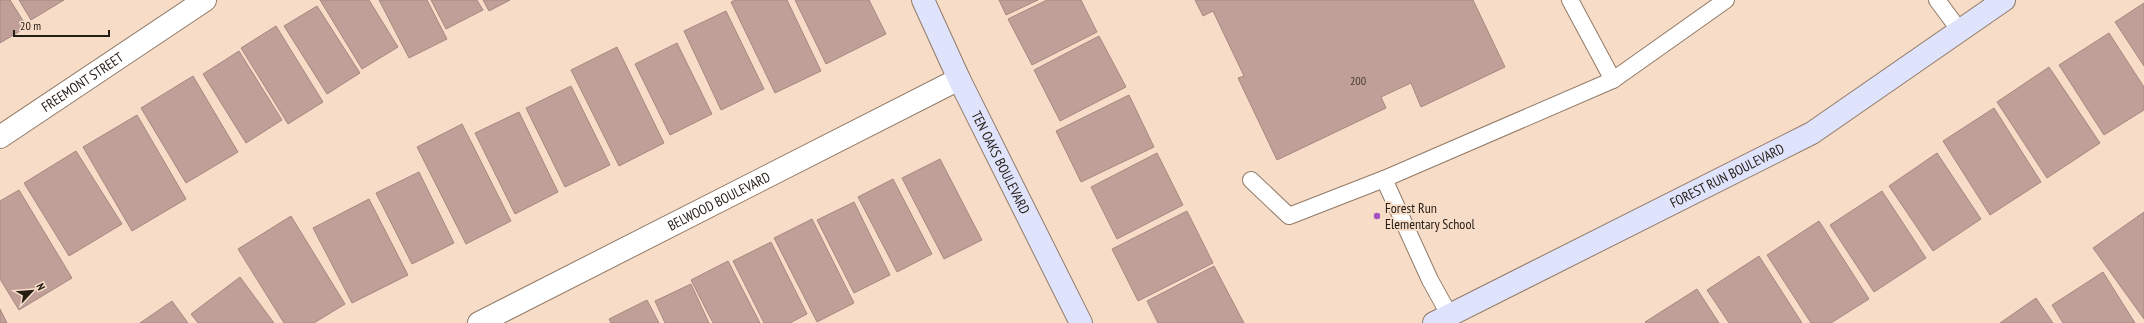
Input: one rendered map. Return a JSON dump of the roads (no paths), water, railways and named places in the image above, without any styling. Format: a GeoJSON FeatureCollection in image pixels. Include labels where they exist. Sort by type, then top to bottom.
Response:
{"type":"FeatureCollection","features":[{"type":"Feature","properties":{"kind":"street","name":"FREEMONT STREET"},"geometry":{"type":"LineString","coordinates":[[0,138],[205,0]]}},
{"type":"Feature","properties":{"kind":"street","name":"TEN OAKS BOULEVARD"},"geometry":{"type":"LineString","coordinates":[[923,0],[959,79],[1081,323]]}},
{"type":"Feature","properties":{"kind":"street","name":"FOREST RUN BOULEVARD"},"geometry":{"type":"LineString","coordinates":[[1446,321],[1812,133],[2004,0]]}},
{"type":"Feature","properties":{"kind":"street","name":"BELWOOD BOULEVARD"},"geometry":{"type":"LineString","coordinates":[[479,323],[959,79]]}},
{"type":"Feature","properties":{"kind":"lane"},"geometry":{"type":"LineString","coordinates":[[1570,0],[1613,80]]}},
{"type":"Feature","properties":{"kind":"lane"},"geometry":{"type":"LineString","coordinates":[[1251,180],[1289,216],[1384,179],[1613,80],[1726,0]]}},
{"type":"Feature","properties":{"kind":"lane"},"geometry":{"type":"LineString","coordinates":[[1937,0],[1960,31]]}},
{"type":"Feature","properties":{"kind":"lane"},"geometry":{"type":"LineString","coordinates":[[1384,179],[1430,280],[1446,321]]}},
{"type":"Feature","properties":{"kind":"place","name":"Forest Run Elementary School"},"geometry":{"type":"Point","coordinates":[1377,216]}}]}
